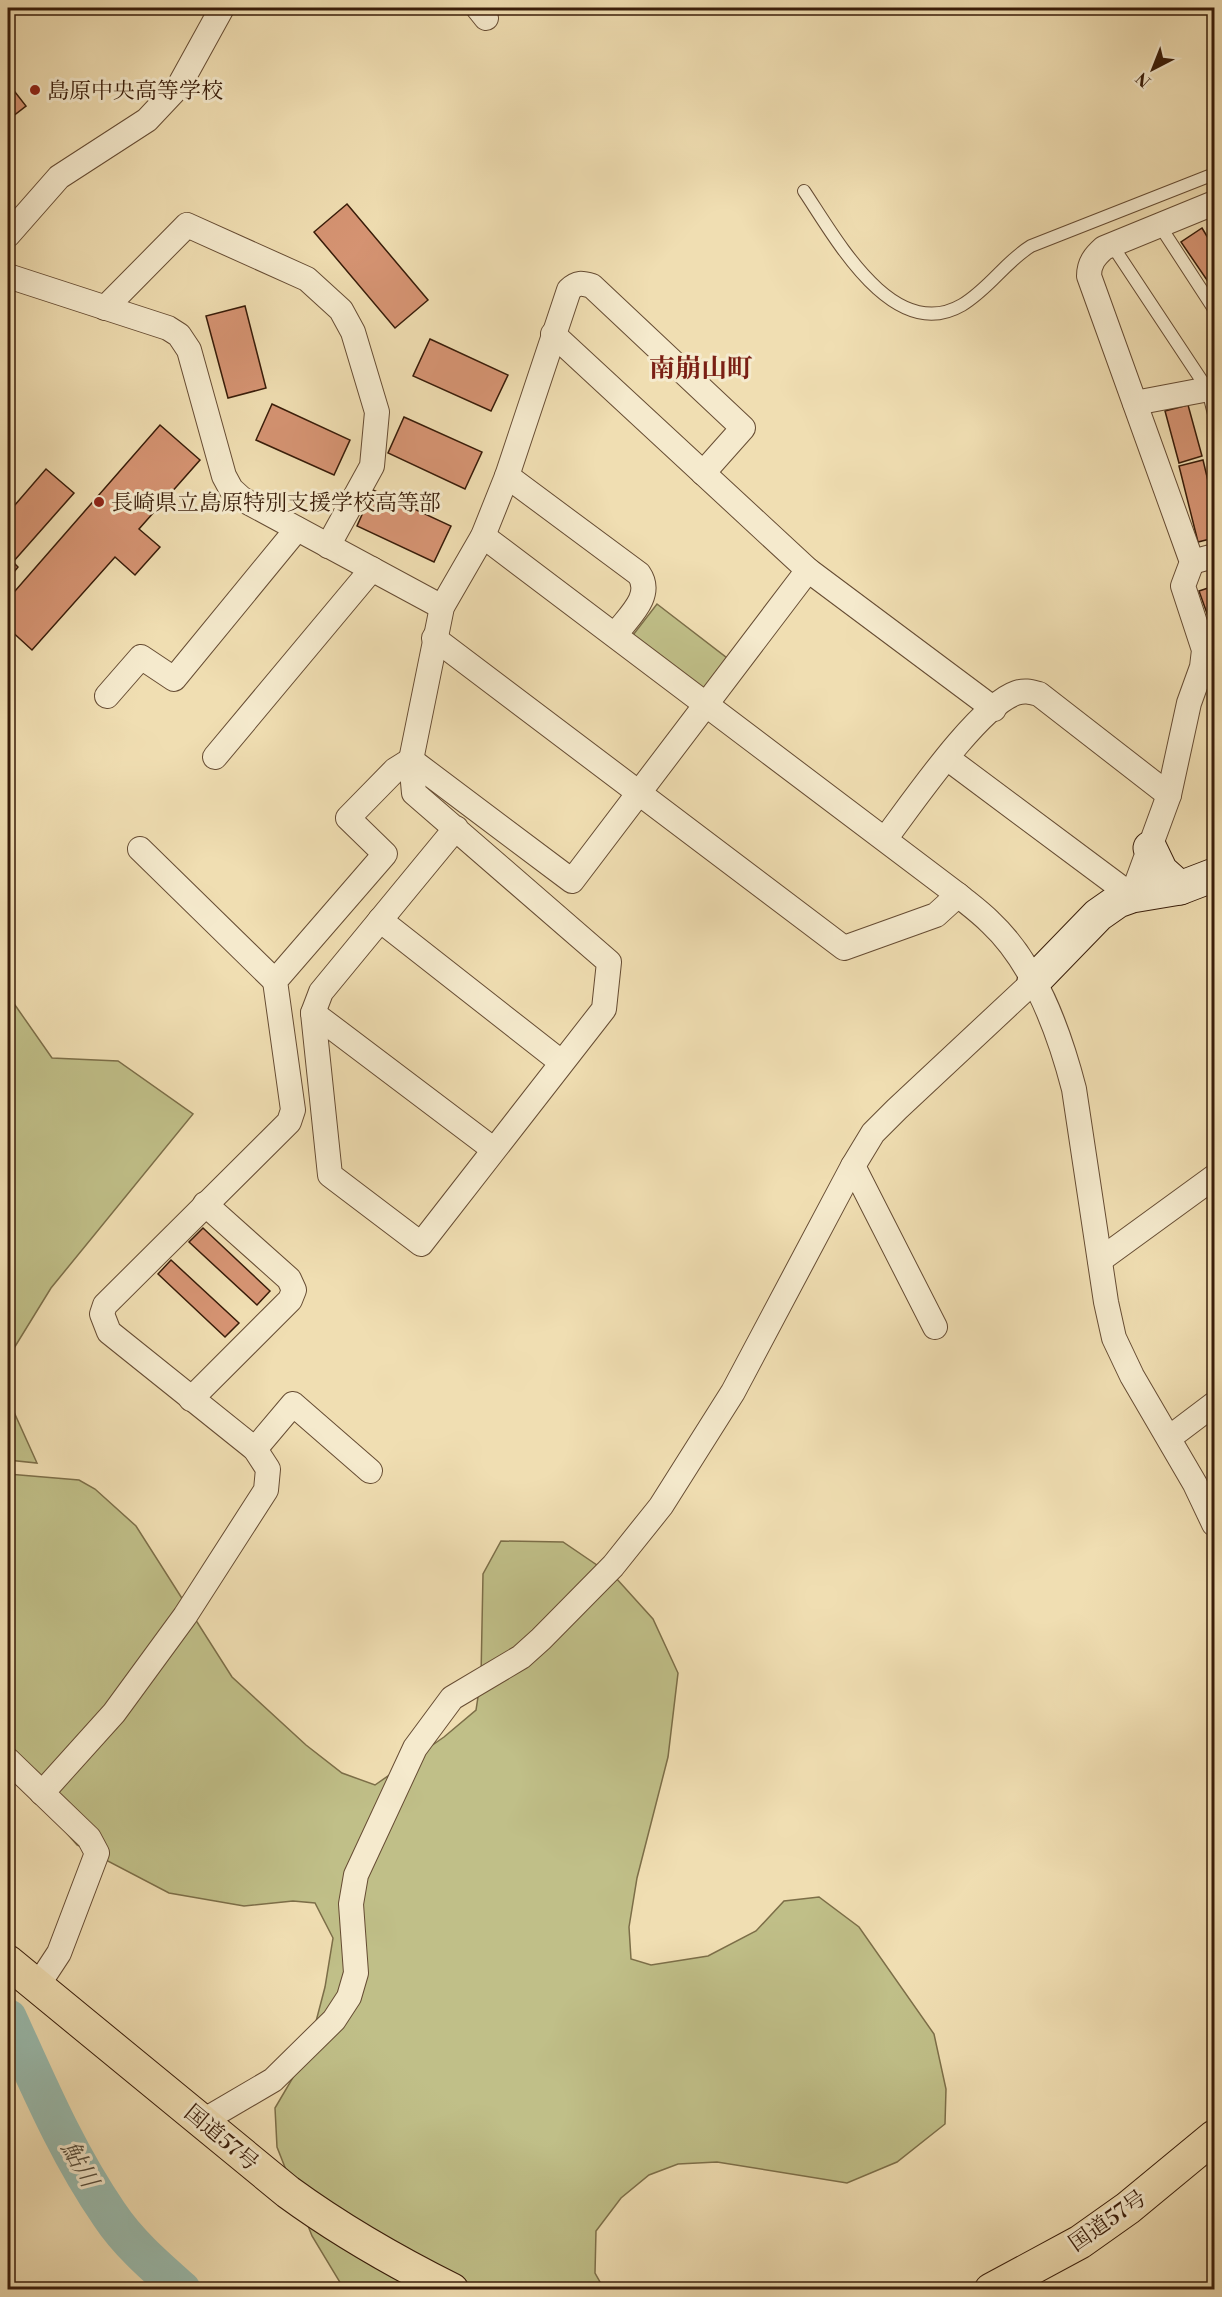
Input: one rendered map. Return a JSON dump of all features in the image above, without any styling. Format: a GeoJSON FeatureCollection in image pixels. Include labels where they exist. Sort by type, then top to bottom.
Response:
{"type":"FeatureCollection","features":[{"type":"Feature","properties":{"kind":"highway","name":"国道57号"},"geometry":{"type":"LineString","coordinates":[[8,1962],[288,2192],[335,2227],[393,2261],[452,2289]]}},
{"type":"Feature","properties":{"kind":"highway","name":"国道57号"},"geometry":{"type":"LineString","coordinates":[[991,2289],[1080,2242],[1128,2208],[1215,2137]]}},
{"type":"Feature","properties":{"kind":"street"},"geometry":{"type":"LineString","coordinates":[[8,236],[58,177],[147,120],[179,86],[222,8]]}},
{"type":"Feature","properties":{"kind":"street"},"geometry":{"type":"LineString","coordinates":[[1132,896],[1169,795],[1209,649],[1184,585],[1191,562],[1089,276],[1092,261],[1104,248],[1213,206]]}},
{"type":"Feature","properties":{"kind":"street"},"geometry":{"type":"LineString","coordinates":[[105,308],[187,225],[307,279],[341,310],[353,332],[377,412],[372,466],[328,546]]}},
{"type":"Feature","properties":{"kind":"street"},"geometry":{"type":"LineString","coordinates":[[8,276],[168,328],[178,335],[189,350],[224,476],[231,489],[242,499],[442,607]]}},
{"type":"Feature","properties":{"kind":"street"},"geometry":{"type":"LineString","coordinates":[[456,828],[321,992],[313,1013],[330,1175],[421,1244],[604,1009],[609,962],[456,828],[414,793],[411,760],[442,607],[483,536],[507,476],[569,290],[575,284],[582,283],[592,286],[743,428],[703,473]]}},
{"type":"Feature","properties":{"kind":"street"},"geometry":{"type":"LineString","coordinates":[[553,334],[808,570],[994,709]]}},
{"type":"Feature","properties":{"kind":"street"},"geometry":{"type":"LineString","coordinates":[[1135,403],[1211,389]]}},
{"type":"Feature","properties":{"kind":"street"},"geometry":{"type":"LineString","coordinates":[[507,476],[639,574],[644,582],[643,598],[615,635]]}},
{"type":"Feature","properties":{"kind":"street"},"geometry":{"type":"LineString","coordinates":[[107,696],[141,657],[174,679],[297,529]]}},
{"type":"Feature","properties":{"kind":"street"},"geometry":{"type":"LineString","coordinates":[[483,536],[707,703],[958,895],[991,922],[1010,944],[1034,981],[1066,1057],[1074,1089],[1114,1338],[1132,1376],[1169,1438],[1215,1524]]}},
{"type":"Feature","properties":{"kind":"street"},"geometry":{"type":"LineString","coordinates":[[1191,562],[1215,556]]}},
{"type":"Feature","properties":{"kind":"street"},"geometry":{"type":"LineString","coordinates":[[215,757],[372,569]]}},
{"type":"Feature","properties":{"kind":"street"},"geometry":{"type":"LineString","coordinates":[[411,760],[572,881],[808,570]]}},
{"type":"Feature","properties":{"kind":"street"},"geometry":{"type":"LineString","coordinates":[[434,638],[844,948],[936,915],[958,895]]}},
{"type":"Feature","properties":{"kind":"street"},"geometry":{"type":"LineString","coordinates":[[885,839],[947,758],[994,709],[1014,693],[1025,691],[1039,694],[1169,795]]}},
{"type":"Feature","properties":{"kind":"street"},"geometry":{"type":"LineString","coordinates":[[947,758],[1132,896]]}},
{"type":"Feature","properties":{"kind":"street"},"geometry":{"type":"LineString","coordinates":[[275,981],[385,854],[348,818],[395,770],[411,760]]}},
{"type":"Feature","properties":{"kind":"street"},"geometry":{"type":"LineString","coordinates":[[1150,848],[1161,871],[1180,888]]}},
{"type":"Feature","properties":{"kind":"street"},"geometry":{"type":"LineString","coordinates":[[42,1793],[114,1713],[185,1616],[266,1490],[268,1469],[255,1449],[109,1332],[102,1314],[105,1305],[289,1122],[293,1110],[275,981],[140,849]]}},
{"type":"Feature","properties":{"kind":"street"},"geometry":{"type":"LineString","coordinates":[[202,2121],[273,2080],[334,2019],[349,1997],[356,1973],[351,1904],[356,1875],[415,1748],[432,1722],[452,1698],[521,1657],[541,1639],[613,1566],[662,1506],[733,1392],[853,1166],[873,1133],[1034,981],[1108,907],[1132,896],[1180,888],[1215,875]]}},
{"type":"Feature","properties":{"kind":"street"},"geometry":{"type":"LineString","coordinates":[[380,920],[561,1062]]}},
{"type":"Feature","properties":{"kind":"street"},"geometry":{"type":"LineString","coordinates":[[313,1013],[494,1149]]}},
{"type":"Feature","properties":{"kind":"street"},"geometry":{"type":"LineString","coordinates":[[853,1166],[934,1327]]}},
{"type":"Feature","properties":{"kind":"street"},"geometry":{"type":"LineString","coordinates":[[1100,1260],[1215,1177]]}},
{"type":"Feature","properties":{"kind":"street"},"geometry":{"type":"LineString","coordinates":[[191,1399],[290,1300],[294,1290],[289,1279],[205,1204]]}},
{"type":"Feature","properties":{"kind":"street"},"geometry":{"type":"LineString","coordinates":[[255,1449],[293,1404],[370,1471]]}},
{"type":"Feature","properties":{"kind":"street"},"geometry":{"type":"LineString","coordinates":[[1169,1438],[1215,1404]]}},
{"type":"Feature","properties":{"kind":"street"},"geometry":{"type":"LineString","coordinates":[[8,1760],[89,1838],[98,1853],[59,1953],[38,1985]]}},
{"type":"Feature","properties":{"kind":"lane"},"geometry":{"type":"LineString","coordinates":[[804,191],[854,264],[872,284],[911,310],[938,314],[958,307],[976,296],[1020,253],[1031,246],[1215,174]]}},
{"type":"Feature","properties":{"kind":"lane"},"geometry":{"type":"LineString","coordinates":[[1160,226],[1215,309]]}},
{"type":"Feature","properties":{"kind":"lane"},"geometry":{"type":"LineString","coordinates":[[1112,245],[1211,389],[1215,414]]}},
{"type":"Feature","properties":{"kind":"shaded area"},"geometry":{"type":"Polygon","coordinates":[[[657,604],[727,658],[703,689],[633,635],[657,604]]]}},
{"type":"Feature","properties":{"kind":"shaded area"},"geometry":{"type":"Polygon","coordinates":[[[8,995],[52,1058],[118,1061],[193,1114],[51,1288],[11,1353],[9,1401],[37,1463],[8,1460],[8,995]]]}},
{"type":"Feature","properties":{"kind":"shaded area"},"geometry":{"type":"Polygon","coordinates":[[[8,1474],[79,1480],[95,1489],[136,1526],[232,1677],[306,1745],[342,1773],[375,1785],[444,1737],[476,1710],[481,1677],[483,1574],[501,1541],[563,1542],[616,1578],[653,1619],[678,1673],[668,1757],[637,1878],[629,1927],[631,1959],[651,1965],[708,1956],[756,1931],[784,1901],[819,1897],[859,1927],[934,2034],[946,2089],[945,2124],[897,2162],[847,2183],[717,2162],[678,2164],[649,2175],[621,2198],[596,2231],[595,2273],[604,2289],[344,2289],[312,2236],[277,2147],[275,2108],[308,2052],[325,1987],[333,1938],[315,1903],[293,1901],[244,1906],[169,1893],[77,1845],[8,1766],[8,1474]]]}},
{"type":"Feature","properties":{"kind":"building"},"geometry":{"type":"Polygon","coordinates":[[[8,83],[26,106],[8,120],[8,83]]]}},
{"type":"Feature","properties":{"kind":"building"},"geometry":{"type":"Polygon","coordinates":[[[347,204],[428,300],[395,328],[314,232],[347,204]]]}},
{"type":"Feature","properties":{"kind":"building"},"geometry":{"type":"Polygon","coordinates":[[[1202,228],[1214,248],[1214,284],[1211,286],[1181,242],[1202,228]]]}},
{"type":"Feature","properties":{"kind":"building"},"geometry":{"type":"Polygon","coordinates":[[[245,306],[266,388],[228,398],[206,316],[245,306]]]}},
{"type":"Feature","properties":{"kind":"building"},"geometry":{"type":"Polygon","coordinates":[[[430,339],[508,375],[491,411],[413,376],[430,339]]]}},
{"type":"Feature","properties":{"kind":"building"},"geometry":{"type":"Polygon","coordinates":[[[272,404],[350,440],[334,475],[256,440],[272,404]]]}},
{"type":"Feature","properties":{"kind":"building"},"geometry":{"type":"Polygon","coordinates":[[[1188,405],[1202,456],[1179,463],[1165,411],[1188,405]]]}},
{"type":"Feature","properties":{"kind":"building"},"geometry":{"type":"Polygon","coordinates":[[[404,417],[482,452],[465,489],[388,453],[404,417]]]}},
{"type":"Feature","properties":{"kind":"building"},"geometry":{"type":"Polygon","coordinates":[[[160,425],[200,460],[139,529],[160,547],[135,575],[115,557],[32,650],[8,628],[8,599],[160,425]]]}},
{"type":"Feature","properties":{"kind":"building"},"geometry":{"type":"Polygon","coordinates":[[[1203,460],[1214,506],[1214,538],[1198,542],[1179,466],[1203,460]]]}},
{"type":"Feature","properties":{"kind":"building"},"geometry":{"type":"Polygon","coordinates":[[[46,469],[74,493],[13,562],[18,567],[10,577],[8,575],[8,513],[46,469]]]}},
{"type":"Feature","properties":{"kind":"building"},"geometry":{"type":"Polygon","coordinates":[[[373,490],[451,526],[434,562],[357,526],[373,490]]]}},
{"type":"Feature","properties":{"kind":"building"},"geometry":{"type":"Polygon","coordinates":[[[1214,586],[1214,618],[1209,619],[1199,591],[1214,586]]]}},
{"type":"Feature","properties":{"kind":"building"},"geometry":{"type":"Polygon","coordinates":[[[203,1228],[270,1291],[257,1305],[189,1242],[203,1228]]]}},
{"type":"Feature","properties":{"kind":"building"},"geometry":{"type":"Polygon","coordinates":[[[171,1260],[239,1323],[225,1337],[158,1274],[171,1260]]]}},
{"type":"Feature","properties":{"kind":"waterway","name":"鮎川"},"geometry":{"type":"LineString","coordinates":[[8,2018],[54,2118],[94,2191],[125,2235],[182,2290]]}},
{"type":"Feature","properties":{"kind":"place","name":"島原中央高等学校"},"geometry":{"type":"Point","coordinates":[35,90]}},
{"type":"Feature","properties":{"kind":"place","name":"長崎県立島原特別支援学校高等部"},"geometry":{"type":"Point","coordinates":[99,502]}},
{"type":"Feature","properties":{"kind":"district","name":"南崩山町"},"geometry":{"type":"Point","coordinates":[701,368]}}]}
